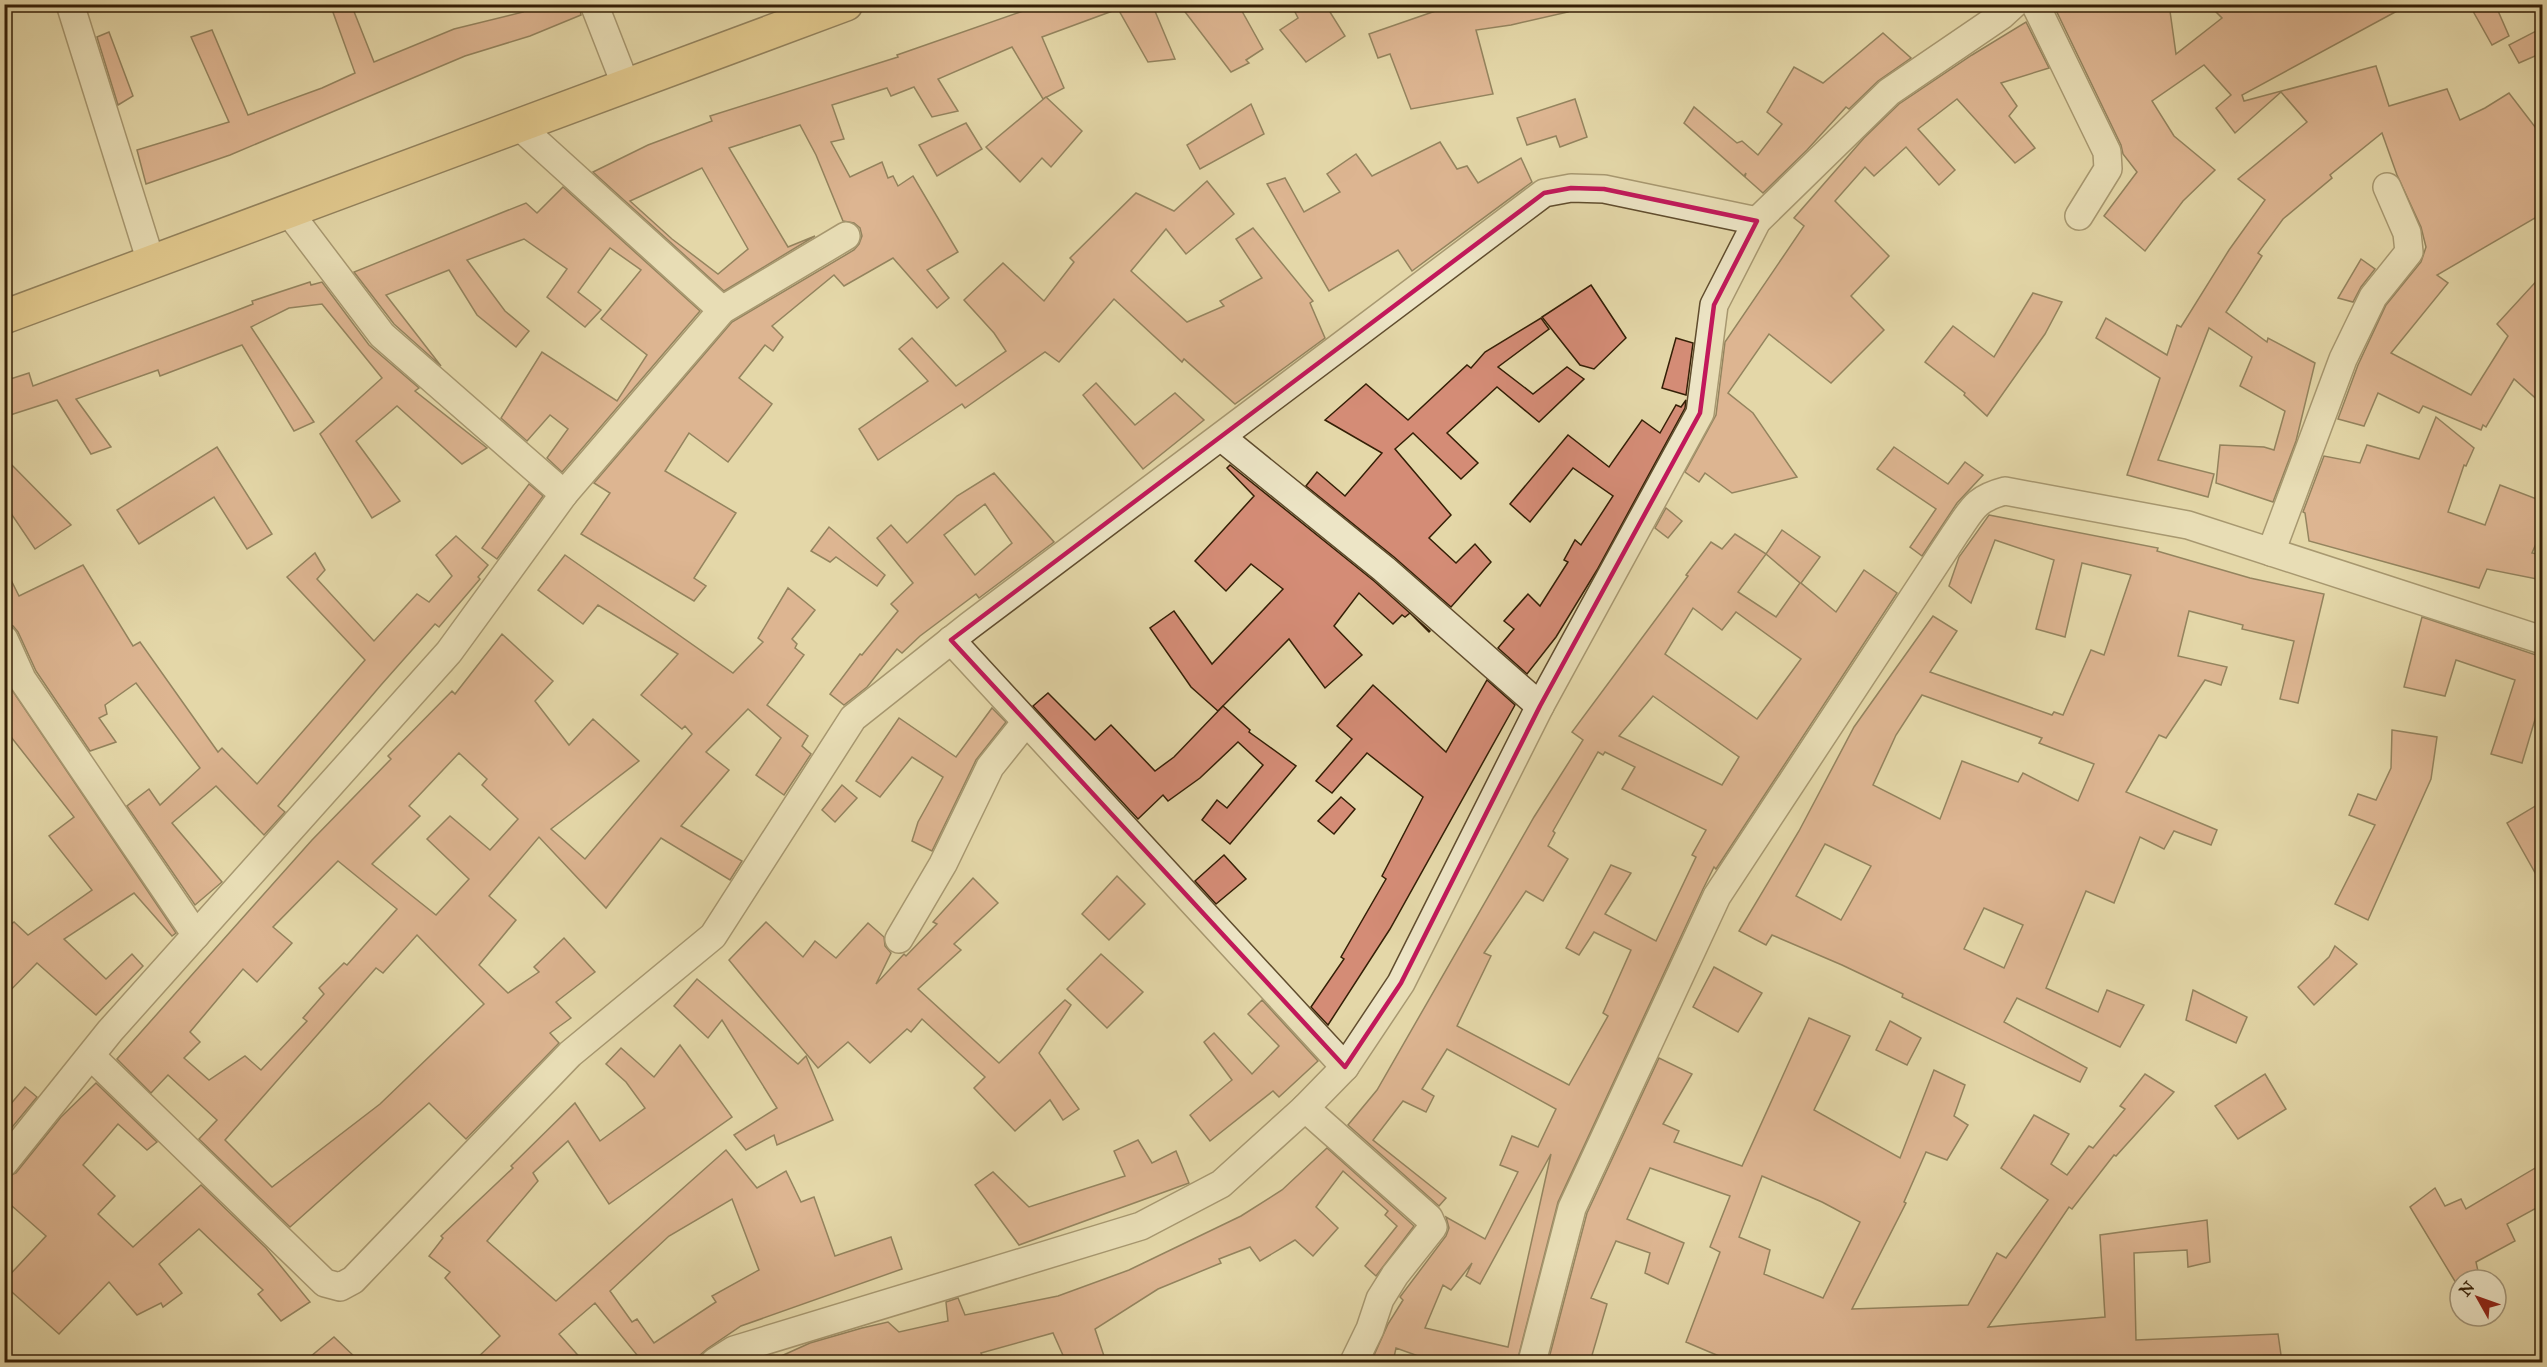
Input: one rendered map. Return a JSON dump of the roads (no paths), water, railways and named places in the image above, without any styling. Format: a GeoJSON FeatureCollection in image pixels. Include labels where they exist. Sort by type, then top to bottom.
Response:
{"type":"FeatureCollection","features":[{"type":"Feature","properties":{"kind":"main road"},"geometry":{"type":"LineString","coordinates":[[4,317],[846,4]]}},
{"type":"Feature","properties":{"kind":"street"},"geometry":{"type":"LineString","coordinates":[[70,4],[151,262]]}},
{"type":"Feature","properties":{"kind":"street"},"geometry":{"type":"LineString","coordinates":[[594,4],[626,86]]}},
{"type":"Feature","properties":{"kind":"street"},"geometry":{"type":"LineString","coordinates":[[715,1362],[734,1350],[1141,1226],[1221,1184],[1305,1108],[1345,1067],[1401,983],[1540,706],[1700,413],[1714,305],[1757,221],[1889,92],[2002,15],[2014,4]]}},
{"type":"Feature","properties":{"kind":"street"},"geometry":{"type":"LineString","coordinates":[[2035,4],[2107,152],[2108,169],[2079,216]]}},
{"type":"Feature","properties":{"kind":"street"},"geometry":{"type":"LineString","coordinates":[[519,126],[722,310]]}},
{"type":"Feature","properties":{"kind":"street"},"geometry":{"type":"LineString","coordinates":[[2271,552],[2343,359],[2373,297],[2409,252],[2407,233],[2387,187]]}},
{"type":"Feature","properties":{"kind":"street"},"geometry":{"type":"LineString","coordinates":[[92,1057],[325,1283],[340,1287],[353,1280],[570,1054],[713,936],[853,718],[951,640],[1544,194],[1571,188],[1604,189],[1757,221]]}},
{"type":"Feature","properties":{"kind":"street"},"geometry":{"type":"LineString","coordinates":[[288,211],[382,335],[564,494]]}},
{"type":"Feature","properties":{"kind":"street"},"geometry":{"type":"LineString","coordinates":[[4,1163],[92,1057],[110,1031],[449,652],[564,494],[722,310],[846,236]]}},
{"type":"Feature","properties":{"kind":"street"},"geometry":{"type":"LineString","coordinates":[[1221,437],[1384,568],[1540,706]]}},
{"type":"Feature","properties":{"kind":"street"},"geometry":{"type":"LineString","coordinates":[[1532,1362],[1572,1208],[1717,896],[1975,506],[1986,496],[2005,491],[2188,525],[2542,640]]}},
{"type":"Feature","properties":{"kind":"street"},"geometry":{"type":"LineString","coordinates":[[4,639],[22,679],[196,935]]}},
{"type":"Feature","properties":{"kind":"street"},"geometry":{"type":"LineString","coordinates":[[951,640],[1345,1067]]}},
{"type":"Feature","properties":{"kind":"street"},"geometry":{"type":"LineString","coordinates":[[899,939],[944,864],[990,766],[1026,722]]}},
{"type":"Feature","properties":{"kind":"street"},"geometry":{"type":"LineString","coordinates":[[1305,1108],[1429,1218],[1433,1227],[1395,1275],[1380,1299],[1370,1329],[1354,1362]]}}]}
